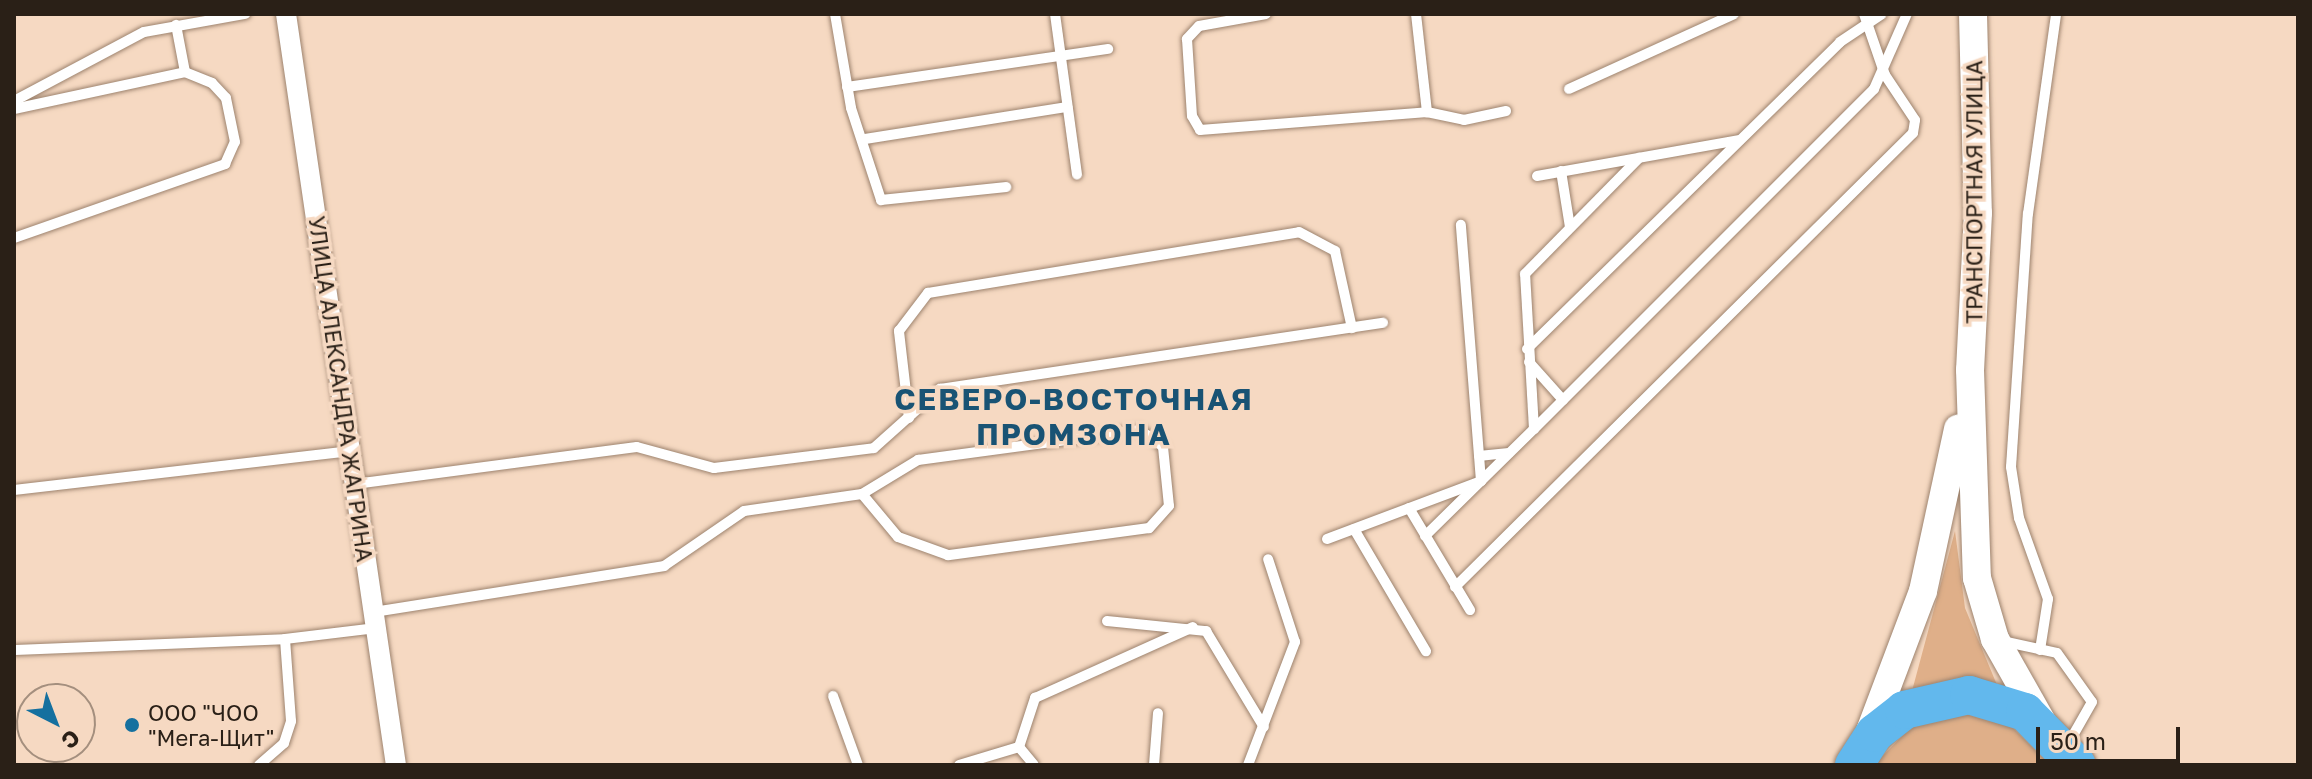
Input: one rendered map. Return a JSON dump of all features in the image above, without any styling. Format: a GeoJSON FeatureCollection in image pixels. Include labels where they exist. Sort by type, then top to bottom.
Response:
{"type":"FeatureCollection","features":[{"type":"Feature","properties":{"kind":"highway"},"geometry":{"type":"LineString","coordinates":[[1856,761],[1898,714],[1946,696],[1998,700],[2065,753]]}},
{"type":"Feature","properties":{"kind":"main road","name":"ТРАНСПОРТНАЯ УЛИЦА"},"geometry":{"type":"LineString","coordinates":[[1970,370],[1978,213],[1973,14]]}},
{"type":"Feature","properties":{"kind":"main road"},"geometry":{"type":"LineString","coordinates":[[1970,370],[1977,578],[1995,639],[2065,753]]}},
{"type":"Feature","properties":{"kind":"main road"},"geometry":{"type":"LineString","coordinates":[[1856,761],[1919,606],[1970,370]]}},
{"type":"Feature","properties":{"kind":"street","name":"УЛИЦА АЛЕКСАНДРА ЖАГРИНА"},"geometry":{"type":"LineString","coordinates":[[286,14],[396,765]]}},
{"type":"Feature","properties":{"kind":"lane"},"geometry":{"type":"LineString","coordinates":[[14,101],[144,32],[245,14]]}},
{"type":"Feature","properties":{"kind":"lane"},"geometry":{"type":"LineString","coordinates":[[835,14],[847,87],[865,139],[878,196],[888,203],[1006,187]]}},
{"type":"Feature","properties":{"kind":"lane"},"geometry":{"type":"LineString","coordinates":[[1055,14],[1077,175]]}},
{"type":"Feature","properties":{"kind":"lane"},"geometry":{"type":"LineString","coordinates":[[1266,14],[1199,26],[1187,39],[1192,116],[1200,130],[1427,112],[1464,120],[1506,111]]}},
{"type":"Feature","properties":{"kind":"lane"},"geometry":{"type":"LineString","coordinates":[[1416,14],[1427,112]]}},
{"type":"Feature","properties":{"kind":"lane"},"geometry":{"type":"LineString","coordinates":[[1569,89],[1734,14]]}},
{"type":"Feature","properties":{"kind":"lane"},"geometry":{"type":"LineString","coordinates":[[1527,349],[1863,17],[1882,14]]}},
{"type":"Feature","properties":{"kind":"lane"},"geometry":{"type":"LineString","coordinates":[[1425,536],[1885,75],[1907,14]]}},
{"type":"Feature","properties":{"kind":"lane"},"geometry":{"type":"LineString","coordinates":[[2040,650],[2048,599],[2019,518],[2011,467],[2028,214],[2056,14]]}},
{"type":"Feature","properties":{"kind":"lane"},"geometry":{"type":"LineString","coordinates":[[1455,587],[1913,133],[1915,120],[1885,75],[1863,17]]}},
{"type":"Feature","properties":{"kind":"lane"},"geometry":{"type":"LineString","coordinates":[[176,25],[185,72]]}},
{"type":"Feature","properties":{"kind":"lane"},"geometry":{"type":"LineString","coordinates":[[847,87],[1108,49]]}},
{"type":"Feature","properties":{"kind":"lane"},"geometry":{"type":"LineString","coordinates":[[14,109],[185,72],[226,98],[235,142],[225,164],[14,238]]}},
{"type":"Feature","properties":{"kind":"lane"},"geometry":{"type":"LineString","coordinates":[[865,139],[1067,107]]}},
{"type":"Feature","properties":{"kind":"lane"},"geometry":{"type":"LineString","coordinates":[[1537,176],[1742,139]]}},
{"type":"Feature","properties":{"kind":"lane"},"geometry":{"type":"LineString","coordinates":[[1534,429],[1525,274],[1639,158]]}},
{"type":"Feature","properties":{"kind":"lane"},"geometry":{"type":"LineString","coordinates":[[1561,171],[1570,227]]}},
{"type":"Feature","properties":{"kind":"lane"},"geometry":{"type":"LineString","coordinates":[[1461,225],[1481,481]]}},
{"type":"Feature","properties":{"kind":"lane"},"geometry":{"type":"LineString","coordinates":[[909,418],[899,331],[928,293],[1299,232],[1325,240],[1342,263],[1352,328]]}},
{"type":"Feature","properties":{"kind":"lane"},"geometry":{"type":"LineString","coordinates":[[355,484],[637,447],[714,468],[874,448],[940,389],[1383,323]]}},
{"type":"Feature","properties":{"kind":"lane"},"geometry":{"type":"LineString","coordinates":[[1529,362],[1563,400]]}},
{"type":"Feature","properties":{"kind":"lane"},"geometry":{"type":"LineString","coordinates":[[14,650],[285,639],[664,566],[757,506],[862,494],[918,460],[1140,430],[1163,447],[1169,506],[1149,528],[948,555],[898,537],[862,494]]}},
{"type":"Feature","properties":{"kind":"lane"},"geometry":{"type":"LineString","coordinates":[[14,490],[351,451]]}},
{"type":"Feature","properties":{"kind":"lane"},"geometry":{"type":"LineString","coordinates":[[1479,456],[1509,453]]}},
{"type":"Feature","properties":{"kind":"lane"},"geometry":{"type":"LineString","coordinates":[[1327,539],[1481,481]]}},
{"type":"Feature","properties":{"kind":"lane"},"geometry":{"type":"LineString","coordinates":[[1409,508],[1470,610]]}},
{"type":"Feature","properties":{"kind":"lane"},"geometry":{"type":"LineString","coordinates":[[1354,529],[1426,651]]}},
{"type":"Feature","properties":{"kind":"lane"},"geometry":{"type":"LineString","coordinates":[[1248,765],[1295,642],[1268,559]]}},
{"type":"Feature","properties":{"kind":"lane"},"geometry":{"type":"LineString","coordinates":[[1107,621],[1193,627],[1223,650],[1264,727]]}},
{"type":"Feature","properties":{"kind":"lane"},"geometry":{"type":"LineString","coordinates":[[1019,747],[1035,698],[1193,627]]}},
{"type":"Feature","properties":{"kind":"lane"},"geometry":{"type":"LineString","coordinates":[[259,765],[284,743],[291,721],[285,639]]}},
{"type":"Feature","properties":{"kind":"lane"},"geometry":{"type":"LineString","coordinates":[[1995,639],[2057,653],[2092,702],[2065,753]]}},
{"type":"Feature","properties":{"kind":"lane"},"geometry":{"type":"LineString","coordinates":[[833,696],[858,765]]}},
{"type":"Feature","properties":{"kind":"lane"},"geometry":{"type":"LineString","coordinates":[[1154,765],[1158,713]]}},
{"type":"Feature","properties":{"kind":"lane"},"geometry":{"type":"LineString","coordinates":[[959,765],[1019,747]]}},
{"type":"Feature","properties":{"kind":"lane"},"geometry":{"type":"LineString","coordinates":[[1019,747],[1034,765]]}},
{"type":"Feature","properties":{"kind":"shaded area"},"geometry":{"type":"Polygon","coordinates":[[[1955,531],[1965,608],[1997,685],[1948,682],[1912,691],[1955,531]]]}},
{"type":"Feature","properties":{"kind":"shaded area"},"geometry":{"type":"Polygon","coordinates":[[[1965,714],[2012,727],[2050,765],[1874,765],[1911,727],[1965,714]]]}},
{"type":"Feature","properties":{"kind":"place","name":"ООО \"ЧОО \"Мега-Щит\""},"geometry":{"type":"Point","coordinates":[132,725]}},
{"type":"Feature","properties":{"kind":"district","name":"СЕВЕРО-ВОСТОЧНАЯ ПРОМЗОНА"},"geometry":{"type":"Point","coordinates":[1074,416]}}]}
